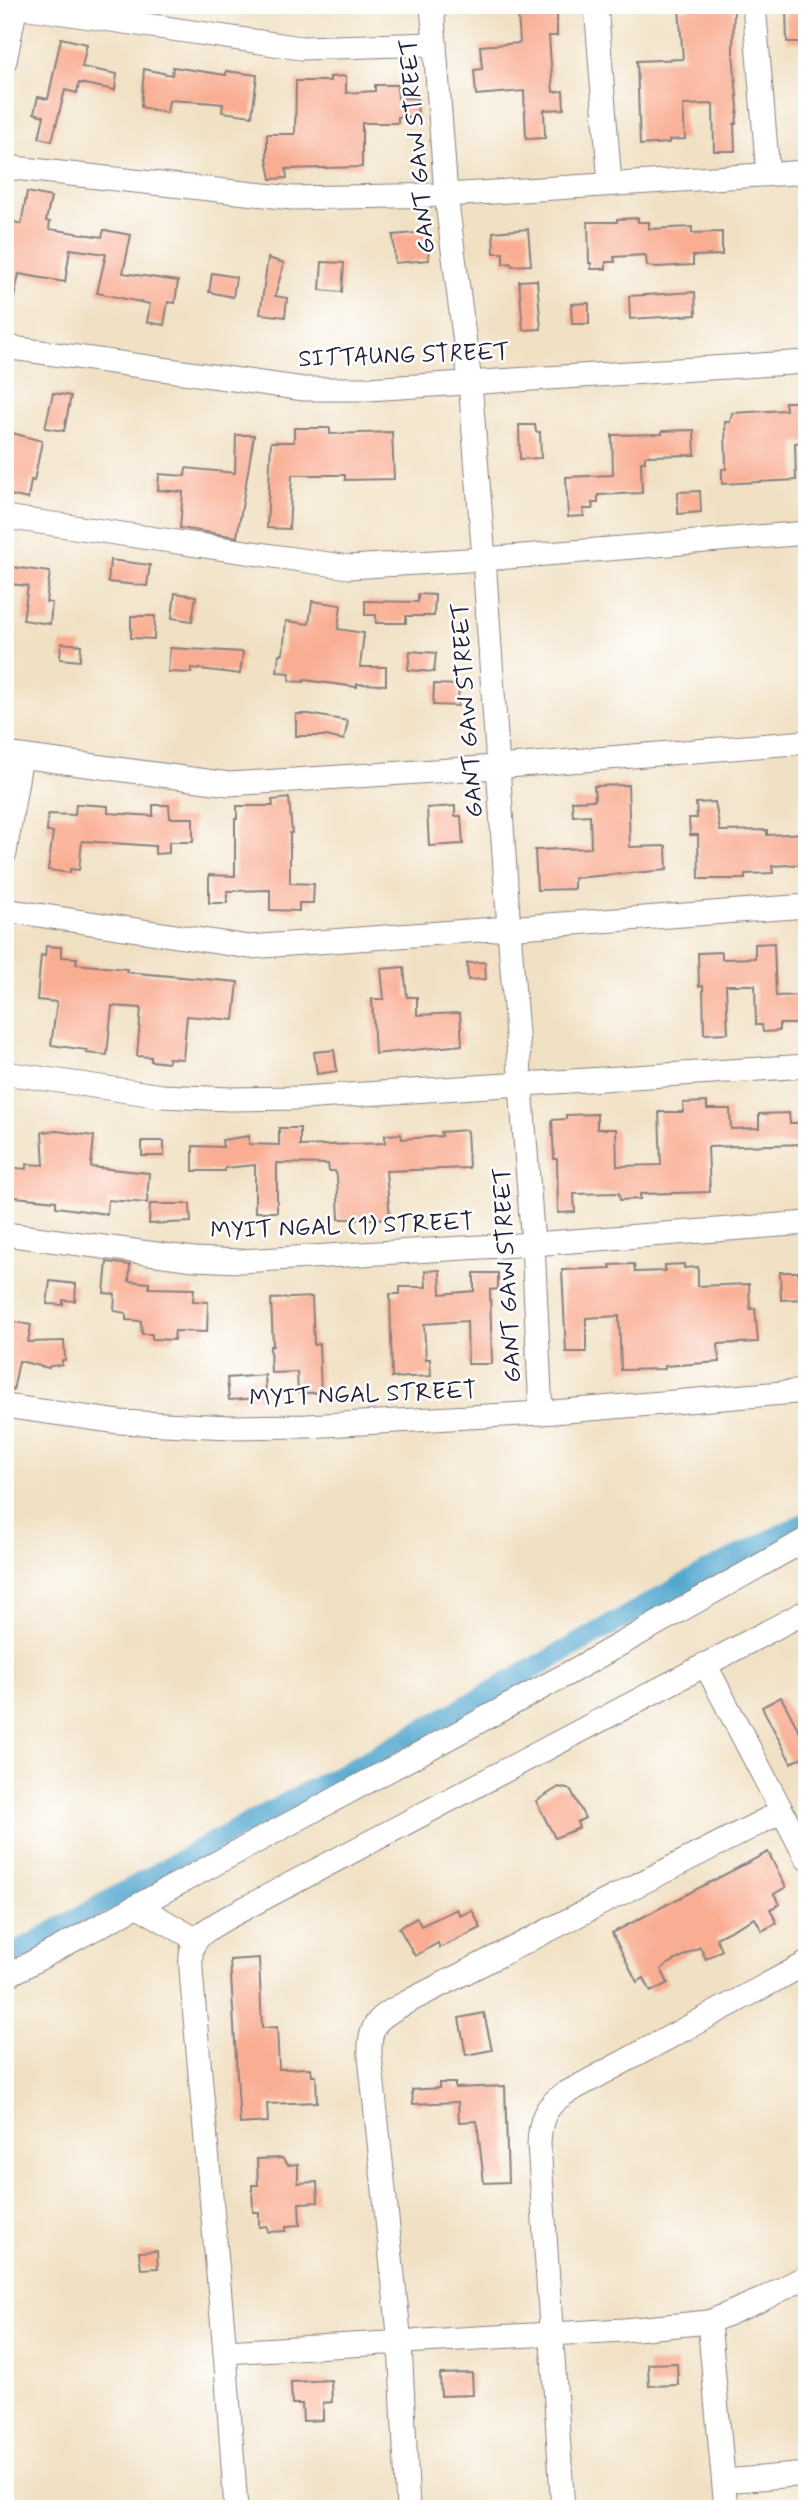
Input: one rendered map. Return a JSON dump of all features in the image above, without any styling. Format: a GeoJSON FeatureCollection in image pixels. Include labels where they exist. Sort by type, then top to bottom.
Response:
{"type":"FeatureCollection","features":[{"type":"Feature","properties":{"kind":"street","name":"GANT GAW STREET"},"geometry":{"type":"LineString","coordinates":[[432,5],[446,195],[470,382],[484,559],[533,1244],[541,1413]]}},
{"type":"Feature","properties":{"kind":"street"},"geometry":{"type":"LineString","coordinates":[[596,5],[610,184]]}},
{"type":"Feature","properties":{"kind":"street"},"geometry":{"type":"LineString","coordinates":[[754,5],[768,174]]}},
{"type":"Feature","properties":{"kind":"street"},"geometry":{"type":"LineString","coordinates":[[5,61],[16,6],[301,48],[435,44]]}},
{"type":"Feature","properties":{"kind":"street"},"geometry":{"type":"LineString","coordinates":[[5,167],[292,198],[446,195],[807,172]]}},
{"type":"Feature","properties":{"kind":"street","name":"SITTAUNG STREET"},"geometry":{"type":"LineString","coordinates":[[5,347],[304,388],[368,389],[807,362]]}},
{"type":"Feature","properties":{"kind":"street"},"geometry":{"type":"LineString","coordinates":[[5,517],[349,567],[807,533]]}},
{"type":"Feature","properties":{"kind":"street"},"geometry":{"type":"LineString","coordinates":[[5,853],[13,755],[229,784],[498,767],[807,742]]}},
{"type":"Feature","properties":{"kind":"street"},"geometry":{"type":"LineString","coordinates":[[5,910],[249,947],[807,906]]}},
{"type":"Feature","properties":{"kind":"street"},"geometry":{"type":"LineString","coordinates":[[5,1073],[162,1096],[230,1099],[301,1098],[807,1066]]}},
{"type":"Feature","properties":{"kind":"street","name":"MYIT NGAL (1) STREET"},"geometry":{"type":"LineString","coordinates":[[5,1234],[194,1259],[240,1261],[533,1244],[807,1223]]}},
{"type":"Feature","properties":{"kind":"street","name":"MYIT NGAL STREET"},"geometry":{"type":"LineString","coordinates":[[5,1406],[119,1422],[231,1427],[319,1426],[541,1413],[807,1391]]}},
{"type":"Feature","properties":{"kind":"street"},"geometry":{"type":"LineString","coordinates":[[5,1977],[569,1673],[807,1539]]}},
{"type":"Feature","properties":{"kind":"street"},"geometry":{"type":"LineString","coordinates":[[236,2509],[225,2352],[191,1971],[195,1939],[206,1929],[232,1915],[807,1611]]}},
{"type":"Feature","properties":{"kind":"street"},"geometry":{"type":"LineString","coordinates":[[705,1664],[780,1812],[807,1859]]}},
{"type":"Feature","properties":{"kind":"street"},"geometry":{"type":"LineString","coordinates":[[408,2509],[400,2343],[370,2056],[370,2036],[376,2022],[411,2000],[780,1812]]}},
{"type":"Feature","properties":{"kind":"street"},"geometry":{"type":"LineString","coordinates":[[138,1906],[195,1939]]}},
{"type":"Feature","properties":{"kind":"street"},"geometry":{"type":"LineString","coordinates":[[563,2509],[540,2144],[542,2116],[547,2108],[564,2094],[807,1963]]}},
{"type":"Feature","properties":{"kind":"street"},"geometry":{"type":"LineString","coordinates":[[225,2352],[624,2330],[709,2322],[761,2300],[807,2276]]}},
{"type":"Feature","properties":{"kind":"street"},"geometry":{"type":"LineString","coordinates":[[709,2322],[726,2509]]}},
{"type":"Feature","properties":{"kind":"street"},"geometry":{"type":"LineString","coordinates":[[724,2481],[807,2474]]}},
{"type":"Feature","properties":{"kind":"building"},"geometry":{"type":"Polygon","coordinates":[[[523,5],[557,5],[557,36],[549,36],[553,92],[563,91],[564,109],[544,110],[545,138],[526,139],[524,91],[476,95],[474,70],[482,69],[480,46],[520,43],[518,13],[523,13],[523,5]]]}},
{"type":"Feature","properties":{"kind":"building"},"geometry":{"type":"Polygon","coordinates":[[[688,5],[734,5],[733,52],[738,108],[734,124],[735,151],[714,151],[713,104],[683,105],[685,139],[640,145],[637,61],[683,59],[679,9],[688,9],[688,5]]]}},
{"type":"Feature","properties":{"kind":"building"},"geometry":{"type":"Polygon","coordinates":[[[786,9],[807,9],[807,42],[787,42],[786,9]]]}},
{"type":"Feature","properties":{"kind":"building"},"geometry":{"type":"Polygon","coordinates":[[[61,38],[87,44],[82,67],[117,74],[115,90],[79,83],[77,93],[65,90],[52,141],[39,138],[44,116],[34,113],[38,97],[48,99],[61,38]]]}},
{"type":"Feature","properties":{"kind":"building"},"geometry":{"type":"Polygon","coordinates":[[[173,67],[226,75],[226,71],[257,75],[252,116],[222,112],[223,104],[201,102],[169,100],[167,113],[141,107],[144,69],[172,75],[173,67]]]}},
{"type":"Feature","properties":{"kind":"building"},"geometry":{"type":"Polygon","coordinates":[[[346,76],[346,93],[375,91],[375,85],[397,85],[398,98],[417,98],[418,117],[398,117],[398,123],[362,123],[362,167],[286,169],[287,178],[271,179],[267,159],[267,134],[295,134],[296,81],[330,81],[330,77],[346,76]]]}},
{"type":"Feature","properties":{"kind":"building"},"geometry":{"type":"Polygon","coordinates":[[[27,192],[51,197],[46,221],[50,222],[49,229],[102,237],[104,230],[131,235],[123,273],[178,281],[175,303],[168,302],[164,325],[147,322],[150,304],[97,293],[106,254],[70,249],[65,282],[19,274],[12,307],[5,306],[5,219],[21,224],[27,192]]]}},
{"type":"Feature","properties":{"kind":"building"},"geometry":{"type":"Polygon","coordinates":[[[638,218],[638,222],[649,222],[649,229],[692,227],[692,233],[722,232],[722,255],[693,256],[693,265],[657,267],[647,266],[644,255],[614,257],[615,262],[606,262],[606,269],[591,269],[588,222],[617,222],[617,219],[638,218]]]}},
{"type":"Feature","properties":{"kind":"building"},"geometry":{"type":"Polygon","coordinates":[[[528,229],[531,265],[503,264],[503,253],[494,253],[493,232],[528,229]]]}},
{"type":"Feature","properties":{"kind":"building"},"geometry":{"type":"Polygon","coordinates":[[[427,232],[429,260],[395,263],[393,235],[427,232]]]}},
{"type":"Feature","properties":{"kind":"building"},"geometry":{"type":"Polygon","coordinates":[[[268,258],[284,263],[275,296],[287,298],[285,317],[260,314],[268,258]]]}},
{"type":"Feature","properties":{"kind":"building"},"geometry":{"type":"Polygon","coordinates":[[[322,262],[344,263],[342,292],[320,290],[322,262]]]}},
{"type":"Feature","properties":{"kind":"building"},"geometry":{"type":"Polygon","coordinates":[[[212,273],[236,277],[233,297],[209,292],[212,273]]]}},
{"type":"Feature","properties":{"kind":"building"},"geometry":{"type":"Polygon","coordinates":[[[537,280],[541,329],[523,330],[519,281],[537,280]]]}},
{"type":"Feature","properties":{"kind":"building"},"geometry":{"type":"Polygon","coordinates":[[[695,292],[696,315],[630,319],[629,296],[695,292]]]}},
{"type":"Feature","properties":{"kind":"building"},"geometry":{"type":"Polygon","coordinates":[[[589,303],[589,324],[572,324],[571,304],[589,303]]]}},
{"type":"Feature","properties":{"kind":"building"},"geometry":{"type":"Polygon","coordinates":[[[53,393],[71,396],[64,431],[45,428],[53,393]]]}},
{"type":"Feature","properties":{"kind":"building"},"geometry":{"type":"Polygon","coordinates":[[[785,402],[807,402],[807,442],[795,443],[796,480],[722,484],[722,469],[726,469],[725,422],[730,422],[732,413],[786,410],[785,402]]]}},
{"type":"Feature","properties":{"kind":"building"},"geometry":{"type":"Polygon","coordinates":[[[519,425],[535,425],[536,432],[540,432],[541,458],[520,459],[519,425]]]}},
{"type":"Feature","properties":{"kind":"building"},"geometry":{"type":"Polygon","coordinates":[[[294,428],[330,428],[330,434],[392,432],[394,479],[345,480],[345,475],[292,475],[289,529],[267,528],[271,442],[294,442],[294,428]]]}},
{"type":"Feature","properties":{"kind":"building"},"geometry":{"type":"Polygon","coordinates":[[[694,430],[695,455],[645,456],[645,462],[641,462],[642,493],[598,495],[598,503],[592,503],[593,509],[583,509],[584,516],[568,517],[566,477],[613,475],[612,435],[694,430]]]}},
{"type":"Feature","properties":{"kind":"building"},"geometry":{"type":"Polygon","coordinates":[[[5,431],[42,441],[28,499],[5,494],[5,431]]]}},
{"type":"Feature","properties":{"kind":"building"},"geometry":{"type":"Polygon","coordinates":[[[236,435],[254,435],[237,537],[180,528],[183,492],[158,490],[159,474],[185,476],[186,468],[235,473],[236,435]]]}},
{"type":"Feature","properties":{"kind":"building"},"geometry":{"type":"Polygon","coordinates":[[[700,491],[701,512],[678,514],[678,492],[700,491]]]}},
{"type":"Feature","properties":{"kind":"building"},"geometry":{"type":"Polygon","coordinates":[[[110,560],[150,565],[147,586],[108,582],[110,560]]]}},
{"type":"Feature","properties":{"kind":"building"},"geometry":{"type":"Polygon","coordinates":[[[12,567],[50,572],[46,602],[52,603],[50,624],[23,620],[28,586],[10,584],[12,567]]]}},
{"type":"Feature","properties":{"kind":"building"},"geometry":{"type":"Polygon","coordinates":[[[175,593],[196,596],[192,621],[172,618],[175,593]]]}},
{"type":"Feature","properties":{"kind":"building"},"geometry":{"type":"Polygon","coordinates":[[[418,594],[435,595],[434,616],[406,616],[406,623],[376,623],[376,615],[365,615],[365,601],[418,602],[418,594]]]}},
{"type":"Feature","properties":{"kind":"building"},"geometry":{"type":"Polygon","coordinates":[[[312,601],[341,605],[338,629],[364,633],[360,667],[386,667],[386,685],[357,684],[357,687],[304,680],[289,681],[290,673],[277,672],[279,654],[283,654],[286,621],[309,624],[312,601]]]}},
{"type":"Feature","properties":{"kind":"building"},"geometry":{"type":"Polygon","coordinates":[[[131,616],[155,616],[154,639],[131,638],[131,616]]]}},
{"type":"Feature","properties":{"kind":"building"},"geometry":{"type":"Polygon","coordinates":[[[61,643],[81,645],[80,661],[60,659],[61,643]]]}},
{"type":"Feature","properties":{"kind":"building"},"geometry":{"type":"Polygon","coordinates":[[[170,648],[243,652],[240,674],[191,668],[191,673],[168,672],[170,648]]]}},
{"type":"Feature","properties":{"kind":"building"},"geometry":{"type":"Polygon","coordinates":[[[410,651],[436,653],[434,672],[408,670],[410,651]]]}},
{"type":"Feature","properties":{"kind":"building"},"geometry":{"type":"Polygon","coordinates":[[[434,684],[459,685],[458,706],[433,705],[434,684]]]}},
{"type":"Feature","properties":{"kind":"building"},"geometry":{"type":"Polygon","coordinates":[[[296,714],[348,721],[344,740],[326,736],[296,736],[296,714]]]}},
{"type":"Feature","properties":{"kind":"building"},"geometry":{"type":"Polygon","coordinates":[[[628,785],[630,847],[666,846],[667,870],[574,878],[574,889],[537,890],[535,850],[591,848],[590,815],[573,816],[572,801],[595,800],[594,786],[628,785]]]}},
{"type":"Feature","properties":{"kind":"building"},"geometry":{"type":"Polygon","coordinates":[[[289,798],[292,833],[290,883],[314,884],[313,903],[299,903],[299,911],[270,910],[270,890],[227,891],[227,903],[209,903],[209,875],[235,876],[237,806],[273,806],[272,800],[289,798]]]}},
{"type":"Feature","properties":{"kind":"building"},"geometry":{"type":"Polygon","coordinates":[[[715,802],[720,831],[767,830],[767,835],[807,833],[807,864],[772,866],[773,873],[745,874],[745,879],[699,879],[698,835],[690,835],[689,818],[697,818],[696,803],[715,802]]]}},
{"type":"Feature","properties":{"kind":"building"},"geometry":{"type":"Polygon","coordinates":[[[76,804],[108,806],[108,813],[153,816],[153,805],[169,805],[170,818],[193,818],[193,842],[169,842],[169,853],[155,854],[155,846],[82,841],[79,870],[70,869],[70,873],[48,870],[53,832],[47,832],[48,814],[75,815],[76,804]]]}},
{"type":"Feature","properties":{"kind":"building"},"geometry":{"type":"Polygon","coordinates":[[[455,806],[455,816],[461,816],[463,844],[429,846],[427,808],[455,806]]]}},
{"type":"Feature","properties":{"kind":"building"},"geometry":{"type":"Polygon","coordinates":[[[774,943],[776,996],[807,995],[807,1024],[779,1024],[779,1031],[763,1032],[762,1025],[756,1025],[755,985],[726,985],[728,1033],[704,1034],[703,986],[699,986],[698,953],[722,952],[722,959],[755,958],[755,944],[774,943]]]}},
{"type":"Feature","properties":{"kind":"building"},"geometry":{"type":"Polygon","coordinates":[[[46,946],[61,947],[61,957],[77,958],[76,964],[127,969],[126,972],[238,982],[234,1020],[187,1016],[183,1059],[168,1058],[168,1063],[151,1061],[151,1057],[137,1056],[141,1008],[112,1006],[107,1055],[51,1045],[57,1002],[37,1000],[41,955],[45,956],[46,946]]]}},
{"type":"Feature","properties":{"kind":"building"},"geometry":{"type":"Polygon","coordinates":[[[485,962],[486,979],[468,980],[467,963],[485,962]]]}},
{"type":"Feature","properties":{"kind":"building"},"geometry":{"type":"Polygon","coordinates":[[[404,967],[407,997],[417,997],[417,1015],[460,1013],[462,1045],[375,1054],[372,999],[384,999],[381,969],[404,967]]]}},
{"type":"Feature","properties":{"kind":"building"},"geometry":{"type":"Polygon","coordinates":[[[334,1050],[337,1071],[317,1074],[314,1052],[334,1050]]]}},
{"type":"Feature","properties":{"kind":"building"},"geometry":{"type":"Polygon","coordinates":[[[707,1102],[707,1109],[730,1109],[731,1129],[759,1128],[759,1114],[789,1113],[790,1123],[807,1123],[807,1144],[708,1147],[710,1192],[640,1194],[640,1199],[620,1200],[619,1193],[574,1194],[575,1212],[558,1213],[557,1159],[554,1159],[552,1120],[566,1119],[566,1115],[597,1114],[597,1129],[616,1129],[617,1166],[661,1165],[659,1112],[683,1112],[683,1103],[707,1102]]]}},
{"type":"Feature","properties":{"kind":"building"},"geometry":{"type":"Polygon","coordinates":[[[279,1128],[300,1128],[300,1146],[385,1143],[385,1135],[401,1134],[402,1139],[442,1136],[441,1132],[467,1130],[469,1168],[386,1171],[390,1218],[375,1219],[339,1219],[337,1176],[335,1171],[329,1171],[328,1164],[277,1163],[277,1212],[255,1212],[255,1165],[225,1168],[225,1171],[193,1171],[193,1146],[223,1147],[222,1140],[249,1136],[249,1144],[279,1145],[279,1128]]]}},
{"type":"Feature","properties":{"kind":"building"},"geometry":{"type":"Polygon","coordinates":[[[57,1131],[94,1136],[91,1167],[149,1173],[147,1203],[108,1200],[107,1214],[56,1207],[56,1201],[5,1196],[5,1167],[27,1169],[27,1164],[44,1165],[42,1132],[57,1131]]]}},
{"type":"Feature","properties":{"kind":"building"},"geometry":{"type":"Polygon","coordinates":[[[142,1141],[164,1141],[164,1156],[142,1156],[142,1141]]]}},
{"type":"Feature","properties":{"kind":"building"},"geometry":{"type":"Polygon","coordinates":[[[150,1204],[190,1204],[191,1222],[149,1224],[150,1204]]]}},
{"type":"Feature","properties":{"kind":"building"},"geometry":{"type":"Polygon","coordinates":[[[107,1262],[130,1265],[129,1281],[149,1283],[149,1288],[194,1289],[193,1301],[208,1302],[207,1332],[175,1331],[174,1340],[152,1339],[152,1334],[142,1334],[141,1321],[126,1320],[126,1313],[114,1311],[115,1294],[104,1293],[107,1262]]]}},
{"type":"Feature","properties":{"kind":"building"},"geometry":{"type":"Polygon","coordinates":[[[634,1264],[635,1272],[665,1271],[665,1265],[684,1264],[684,1268],[698,1267],[698,1286],[749,1284],[750,1309],[755,1308],[758,1342],[718,1344],[719,1362],[665,1366],[665,1369],[621,1370],[619,1316],[586,1318],[586,1352],[566,1352],[562,1270],[634,1264]]]}},
{"type":"Feature","properties":{"kind":"building"},"geometry":{"type":"Polygon","coordinates":[[[440,1270],[441,1294],[474,1291],[474,1273],[498,1273],[498,1289],[490,1290],[492,1364],[468,1364],[467,1321],[424,1324],[426,1359],[430,1359],[431,1376],[392,1378],[390,1294],[400,1294],[400,1287],[426,1287],[425,1271],[440,1270]]]}},
{"type":"Feature","properties":{"kind":"building"},"geometry":{"type":"Polygon","coordinates":[[[780,1272],[798,1272],[799,1278],[806,1278],[807,1299],[781,1300],[780,1272]]]}},
{"type":"Feature","properties":{"kind":"building"},"geometry":{"type":"Polygon","coordinates":[[[50,1281],[76,1284],[75,1301],[63,1300],[63,1305],[47,1304],[50,1281]]]}},
{"type":"Feature","properties":{"kind":"building"},"geometry":{"type":"Polygon","coordinates":[[[312,1297],[314,1345],[319,1344],[321,1393],[298,1393],[297,1372],[271,1373],[271,1299],[312,1297]]]}},
{"type":"Feature","properties":{"kind":"building"},"geometry":{"type":"Polygon","coordinates":[[[5,1320],[31,1325],[28,1342],[64,1341],[65,1360],[62,1360],[62,1365],[49,1368],[19,1361],[13,1391],[5,1390],[5,1320]]]}},
{"type":"Feature","properties":{"kind":"building"},"geometry":{"type":"Polygon","coordinates":[[[265,1375],[266,1393],[262,1394],[262,1398],[229,1400],[227,1378],[265,1375]]]}},
{"type":"Feature","properties":{"kind":"building"},"geometry":{"type":"Polygon","coordinates":[[[781,1697],[807,1746],[807,1755],[791,1763],[762,1707],[781,1697]]]}},
{"type":"Feature","properties":{"kind":"building"},"geometry":{"type":"Polygon","coordinates":[[[559,1787],[571,1790],[585,1818],[577,1822],[579,1828],[555,1838],[536,1801],[559,1787]]]}},
{"type":"Feature","properties":{"kind":"building"},"geometry":{"type":"Polygon","coordinates":[[[768,1852],[786,1887],[774,1894],[780,1904],[770,1909],[777,1923],[762,1931],[755,1918],[716,1938],[722,1950],[706,1959],[700,1947],[670,1963],[661,1969],[668,1983],[651,1992],[644,1978],[637,1982],[612,1933],[768,1852]]]}},
{"type":"Feature","properties":{"kind":"building"},"geometry":{"type":"Polygon","coordinates":[[[457,1909],[460,1916],[472,1910],[481,1928],[440,1948],[438,1943],[415,1956],[399,1928],[417,1918],[421,1926],[457,1909]]]}},
{"type":"Feature","properties":{"kind":"building"},"geometry":{"type":"Polygon","coordinates":[[[259,1958],[262,2028],[277,2027],[279,2069],[311,2068],[312,2076],[316,2076],[317,2102],[267,2104],[268,2122],[240,2124],[230,1960],[259,1958]]]}},
{"type":"Feature","properties":{"kind":"building"},"geometry":{"type":"Polygon","coordinates":[[[484,2013],[492,2050],[466,2055],[459,2018],[484,2013]]]}},
{"type":"Feature","properties":{"kind":"building"},"geometry":{"type":"Polygon","coordinates":[[[439,2083],[455,2083],[455,2088],[505,2086],[508,2182],[484,2183],[477,2121],[459,2122],[458,2102],[413,2104],[412,2090],[439,2088],[439,2083]]]}},
{"type":"Feature","properties":{"kind":"building"},"geometry":{"type":"Polygon","coordinates":[[[282,2158],[288,2165],[298,2164],[298,2183],[317,2182],[318,2202],[299,2203],[300,2225],[286,2226],[286,2231],[268,2232],[267,2226],[259,2227],[259,2212],[253,2212],[252,2185],[258,2185],[257,2159],[282,2158]]]}},
{"type":"Feature","properties":{"kind":"building"},"geometry":{"type":"Polygon","coordinates":[[[157,2251],[158,2268],[141,2269],[139,2252],[157,2251]]]}},
{"type":"Feature","properties":{"kind":"building"},"geometry":{"type":"Polygon","coordinates":[[[677,2363],[678,2385],[649,2386],[648,2364],[677,2363]]]}},
{"type":"Feature","properties":{"kind":"building"},"geometry":{"type":"Polygon","coordinates":[[[472,2373],[473,2395],[441,2396],[440,2374],[472,2373]]]}},
{"type":"Feature","properties":{"kind":"building"},"geometry":{"type":"Polygon","coordinates":[[[331,2380],[332,2402],[323,2403],[323,2420],[303,2421],[302,2404],[292,2404],[291,2382],[331,2380]]]}},
{"type":"Feature","properties":{"kind":"waterway"},"geometry":{"type":"LineString","coordinates":[[5,1959],[708,1571],[807,1522]]}}]}
